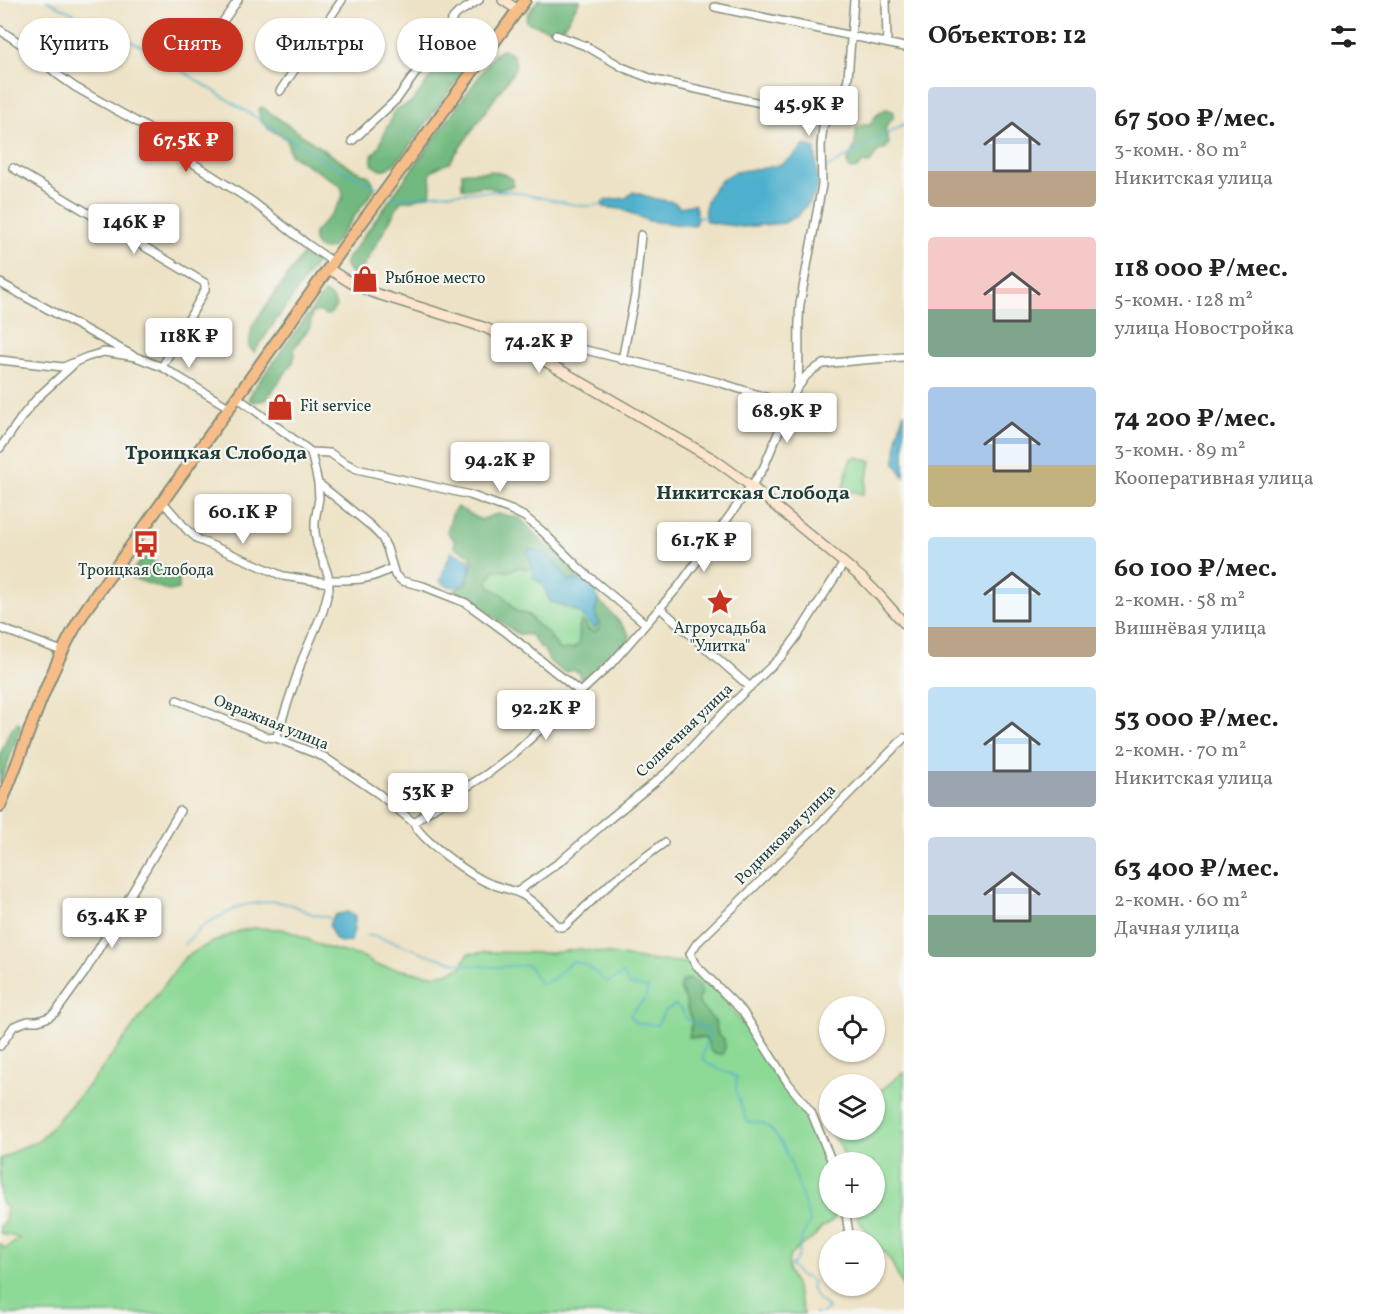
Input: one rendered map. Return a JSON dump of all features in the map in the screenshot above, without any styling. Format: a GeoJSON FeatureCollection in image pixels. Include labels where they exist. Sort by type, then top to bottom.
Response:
{"type":"FeatureCollection","features":[{"type":"Feature","properties":{"kind":"main road"},"geometry":{"type":"LineString","coordinates":[[0,806],[44,692],[62,651],[86,609],[331,266],[525,0]]}},
{"type":"Feature","properties":{"kind":"street"},"geometry":{"type":"LineString","coordinates":[[226,18],[238,0]]}},
{"type":"Feature","properties":{"kind":"street"},"geometry":{"type":"LineString","coordinates":[[280,91],[342,0]]}},
{"type":"Feature","properties":{"kind":"street"},"geometry":{"type":"LineString","coordinates":[[352,141],[397,99],[453,18],[479,0]]}},
{"type":"Feature","properties":{"kind":"street"},"geometry":{"type":"LineString","coordinates":[[503,0],[518,10]]}},
{"type":"Feature","properties":{"kind":"street"},"geometry":{"type":"LineString","coordinates":[[414,823],[488,774],[516,752],[612,664],[679,586],[763,469],[797,388],[799,378],[798,320],[822,185],[823,128],[828,115],[843,98],[848,78],[854,0]]}},
{"type":"Feature","properties":{"kind":"street"},"geometry":{"type":"LineString","coordinates":[[886,0],[887,44]]}},
{"type":"Feature","properties":{"kind":"street"},"geometry":{"type":"LineString","coordinates":[[715,7],[904,47]]}},
{"type":"Feature","properties":{"kind":"street"},"geometry":{"type":"LineString","coordinates":[[0,30],[30,50],[75,87],[146,127],[184,158],[253,202],[351,282],[371,292],[486,328],[718,382],[790,405]]}},
{"type":"Feature","properties":{"kind":"street"},"geometry":{"type":"LineString","coordinates":[[556,35],[586,46],[624,68],[655,80],[778,107],[828,115]]}},
{"type":"Feature","properties":{"kind":"street"},"geometry":{"type":"LineString","coordinates":[[13,168],[205,283],[205,290],[162,367]]}},
{"type":"Feature","properties":{"kind":"street"},"geometry":{"type":"LineString","coordinates":[[621,360],[635,295],[641,234]]}},
{"type":"Feature","properties":{"kind":"street"},"geometry":{"type":"LineString","coordinates":[[0,283],[136,357],[162,367],[230,408]]}},
{"type":"Feature","properties":{"kind":"street"},"geometry":{"type":"LineString","coordinates":[[486,328],[715,460],[751,486],[844,563],[878,594],[904,623]]}},
{"type":"Feature","properties":{"kind":"street"},"geometry":{"type":"LineString","coordinates":[[0,360],[63,367],[104,352],[136,357]]}},
{"type":"Feature","properties":{"kind":"street"},"geometry":{"type":"LineString","coordinates":[[797,388],[806,376],[823,364],[904,357]]}},
{"type":"Feature","properties":{"kind":"street"},"geometry":{"type":"LineString","coordinates":[[0,448],[38,397],[78,361]]}},
{"type":"Feature","properties":{"kind":"street"},"geometry":{"type":"LineString","coordinates":[[237,398],[311,452],[330,453],[357,469],[470,495],[525,517],[581,570],[646,624]]}},
{"type":"Feature","properties":{"kind":"street"},"geometry":{"type":"LineString","coordinates":[[276,738],[302,660],[327,599],[329,581],[315,532],[319,498],[311,452]]}},
{"type":"Feature","properties":{"kind":"street"},"geometry":{"type":"LineString","coordinates":[[318,483],[371,526],[382,538],[395,575],[402,581],[423,586],[466,603],[580,692]]}},
{"type":"Feature","properties":{"kind":"street"},"geometry":{"type":"LineString","coordinates":[[162,501],[188,531],[201,540],[283,576],[329,581],[354,580],[377,576],[392,568]]}},
{"type":"Feature","properties":{"kind":"street","name":"Солнечная улица"},"geometry":{"type":"LineString","coordinates":[[517,892],[561,861],[672,768],[783,655],[798,636],[844,563]]}},
{"type":"Feature","properties":{"kind":"street"},"geometry":{"type":"LineString","coordinates":[[660,608],[750,687]]}},
{"type":"Feature","properties":{"kind":"street"},"geometry":{"type":"LineString","coordinates":[[0,628],[62,651]]}},
{"type":"Feature","properties":{"kind":"street","name":"Овражная улица"},"geometry":{"type":"LineString","coordinates":[[177,700],[267,737],[276,738],[324,757],[379,794],[414,823],[416,829],[435,847],[467,870],[485,882],[526,897],[561,927],[565,926],[614,880],[664,843]]}},
{"type":"Feature","properties":{"kind":"street","name":"Родниковая улица"},"geometry":{"type":"LineString","coordinates":[[828,1152],[811,1113],[788,1083],[742,1012],[695,964],[690,954],[697,943],[904,738]]}},
{"type":"Feature","properties":{"kind":"street"},"geometry":{"type":"LineString","coordinates":[[0,1046],[14,1026],[49,1017],[70,994],[180,811]]}},
{"type":"Feature","properties":{"kind":"green space"},"geometry":{"type":"Polygon","coordinates":[[[538,0],[580,0],[558,32],[526,21],[527,15],[538,0]]]}},
{"type":"Feature","properties":{"kind":"green space"},"geometry":{"type":"Polygon","coordinates":[[[503,49],[514,57],[514,71],[449,163],[431,172],[430,195],[401,201],[358,276],[351,272],[345,262],[482,72],[498,72],[498,52],[503,49]]]}},
{"type":"Feature","properties":{"kind":"green space"},"geometry":{"type":"Polygon","coordinates":[[[434,72],[463,72],[397,161],[386,169],[377,168],[372,164],[372,156],[379,147],[392,114],[396,109],[413,101],[434,72]]]}},
{"type":"Feature","properties":{"kind":"green space"},"geometry":{"type":"Polygon","coordinates":[[[262,107],[328,153],[369,176],[373,182],[374,189],[331,248],[317,247],[314,233],[342,199],[343,192],[340,185],[290,154],[287,140],[264,125],[261,120],[259,109],[262,107]]]}},
{"type":"Feature","properties":{"kind":"green space"},"geometry":{"type":"Polygon","coordinates":[[[886,109],[893,111],[893,118],[885,130],[889,143],[885,149],[878,151],[870,163],[863,163],[858,168],[850,169],[847,163],[854,147],[857,128],[870,125],[876,115],[886,109]]]}},
{"type":"Feature","properties":{"kind":"green space"},"geometry":{"type":"Polygon","coordinates":[[[491,171],[512,179],[513,186],[498,190],[484,186],[462,188],[462,173],[491,171]]]}},
{"type":"Feature","properties":{"kind":"green space"},"geometry":{"type":"Polygon","coordinates":[[[306,251],[314,255],[316,263],[254,352],[249,347],[252,326],[306,251]]]}},
{"type":"Feature","properties":{"kind":"green space"},"geometry":{"type":"Polygon","coordinates":[[[324,293],[335,301],[336,306],[330,314],[325,315],[319,311],[312,313],[310,327],[294,348],[293,362],[266,400],[252,402],[249,398],[253,390],[324,293]]]}},
{"type":"Feature","properties":{"kind":"green space"},"geometry":{"type":"Polygon","coordinates":[[[857,457],[871,461],[863,494],[843,487],[851,458],[857,457]]]}},
{"type":"Feature","properties":{"kind":"green space"},"geometry":{"type":"Polygon","coordinates":[[[457,507],[481,520],[500,514],[520,518],[543,543],[590,581],[568,580],[545,553],[533,568],[494,570],[487,582],[491,588],[503,595],[516,611],[528,615],[548,633],[559,650],[578,646],[581,620],[586,624],[588,630],[595,632],[599,629],[600,622],[595,613],[598,600],[628,633],[629,641],[601,670],[588,677],[580,678],[579,672],[560,670],[550,662],[544,650],[531,635],[518,634],[475,603],[456,596],[454,591],[466,584],[473,562],[471,555],[454,547],[455,541],[447,531],[457,507]]]}},
{"type":"Feature","properties":{"kind":"green space"},"geometry":{"type":"Polygon","coordinates":[[[144,558],[174,571],[179,578],[179,589],[170,591],[132,578],[132,571],[144,558]]]}},
{"type":"Feature","properties":{"kind":"green space"},"geometry":{"type":"Polygon","coordinates":[[[520,567],[533,568],[534,578],[542,583],[550,601],[579,612],[597,626],[600,621],[599,629],[595,632],[579,627],[578,646],[559,650],[548,633],[529,615],[516,611],[503,595],[491,588],[487,582],[494,570],[508,571],[520,567]]]}},
{"type":"Feature","properties":{"kind":"green space"},"geometry":{"type":"Polygon","coordinates":[[[18,722],[21,727],[0,785],[0,756],[9,732],[18,722]]]}},
{"type":"Feature","properties":{"kind":"green space"},"geometry":{"type":"Polygon","coordinates":[[[253,928],[282,929],[324,947],[364,957],[375,965],[432,975],[447,973],[461,967],[468,954],[487,952],[551,953],[580,949],[646,960],[690,963],[722,997],[747,1029],[766,1061],[811,1125],[821,1152],[819,1152],[819,1218],[834,1218],[789,1257],[788,1271],[804,1314],[5,1314],[0,1311],[0,1243],[5,1249],[19,1239],[0,1233],[0,1225],[5,1222],[7,1209],[0,1198],[0,1159],[41,1139],[99,1073],[185,957],[239,931],[253,928]],[[698,999],[686,1001],[692,1022],[690,1029],[696,1038],[704,1038],[709,1043],[718,1035],[706,1011],[700,1006],[698,999]]]}},
{"type":"Feature","properties":{"kind":"green space"},"geometry":{"type":"Polygon","coordinates":[[[687,979],[700,987],[702,993],[698,999],[700,1006],[715,1021],[718,1035],[724,1039],[723,1054],[715,1054],[710,1050],[709,1043],[704,1038],[689,1037],[692,1022],[680,989],[681,982],[687,979]]]}},
{"type":"Feature","properties":{"kind":"green space"},"geometry":{"type":"Polygon","coordinates":[[[904,1072],[904,1290],[891,1261],[885,1254],[885,1230],[866,1230],[858,1218],[885,1218],[885,1152],[842,1152],[836,1140],[885,1140],[885,1087],[904,1072]]]}},
{"type":"Feature","properties":{"kind":"water"},"geometry":{"type":"Polygon","coordinates":[[[805,145],[815,148],[818,187],[798,216],[784,223],[743,227],[706,221],[705,210],[708,199],[722,180],[743,170],[779,165],[805,145]]]}},
{"type":"Feature","properties":{"kind":"water"},"geometry":{"type":"Polygon","coordinates":[[[633,192],[674,202],[680,207],[694,204],[697,220],[694,226],[649,221],[621,209],[603,207],[602,203],[607,200],[626,198],[633,192]]]}},
{"type":"Feature","properties":{"kind":"water"},"geometry":{"type":"Polygon","coordinates":[[[904,412],[904,477],[895,463],[898,432],[904,412]]]}},
{"type":"Feature","properties":{"kind":"water"},"geometry":{"type":"Polygon","coordinates":[[[530,549],[545,553],[568,580],[590,581],[596,589],[598,600],[595,613],[597,626],[594,628],[579,612],[550,601],[542,583],[534,578],[527,552],[530,549]]]}},
{"type":"Feature","properties":{"kind":"water"},"geometry":{"type":"Polygon","coordinates":[[[451,552],[470,559],[467,578],[464,583],[455,587],[440,581],[451,552]]]}},
{"type":"Feature","properties":{"kind":"water"},"geometry":{"type":"Polygon","coordinates":[[[348,912],[355,917],[351,941],[338,941],[329,924],[335,915],[348,912]]]}},
{"type":"Feature","properties":{"kind":"waterway"},"geometry":{"type":"LineString","coordinates":[[46,0],[151,51],[326,162],[377,187]]}},
{"type":"Feature","properties":{"kind":"waterway"},"geometry":{"type":"LineString","coordinates":[[823,170],[904,124]]}},
{"type":"Feature","properties":{"kind":"waterway"},"geometry":{"type":"LineString","coordinates":[[392,198],[429,194],[510,191],[580,206],[605,205]]}},
{"type":"Feature","properties":{"kind":"waterway"},"geometry":{"type":"LineString","coordinates":[[696,217],[706,217]]}},
{"type":"Feature","properties":{"kind":"waterway"},"geometry":{"type":"LineString","coordinates":[[184,944],[205,924],[243,905],[274,901],[292,905],[332,920]]}},
{"type":"Feature","properties":{"kind":"waterway"},"geometry":{"type":"LineString","coordinates":[[367,935],[461,964],[495,967],[528,965],[540,984],[553,979],[572,961],[586,965],[607,982],[623,974],[629,985],[648,988],[645,998],[630,1015],[636,1023],[657,1025],[666,1010],[676,1005],[687,1020],[710,1030],[702,1058],[710,1065],[737,1077],[736,1092],[747,1122],[761,1123],[770,1129],[779,1139],[792,1166],[810,1222],[802,1236],[798,1257],[791,1266],[801,1277],[807,1277],[813,1282],[811,1288],[828,1309],[821,1314]]}},
{"type":"Feature","properties":{"kind":"place","name":"Рыбное место"},"geometry":{"type":"Point","coordinates":[365,279]}},
{"type":"Feature","properties":{"kind":"place","name":"Fit service"},"geometry":{"type":"Point","coordinates":[280,407]}},
{"type":"Feature","properties":{"kind":"place","name":"Троицкая Слобода"},"geometry":{"type":"Point","coordinates":[146,544]}},
{"type":"Feature","properties":{"kind":"place","name":"Агроусадьба \"Улитка\""},"geometry":{"type":"Point","coordinates":[720,602]}},
{"type":"Feature","properties":{"kind":"district","name":"Троицкая Слобода"},"geometry":{"type":"Point","coordinates":[216,454]}},
{"type":"Feature","properties":{"kind":"district","name":"Никитская Слобода"},"geometry":{"type":"Point","coordinates":[753,494]}}]}
